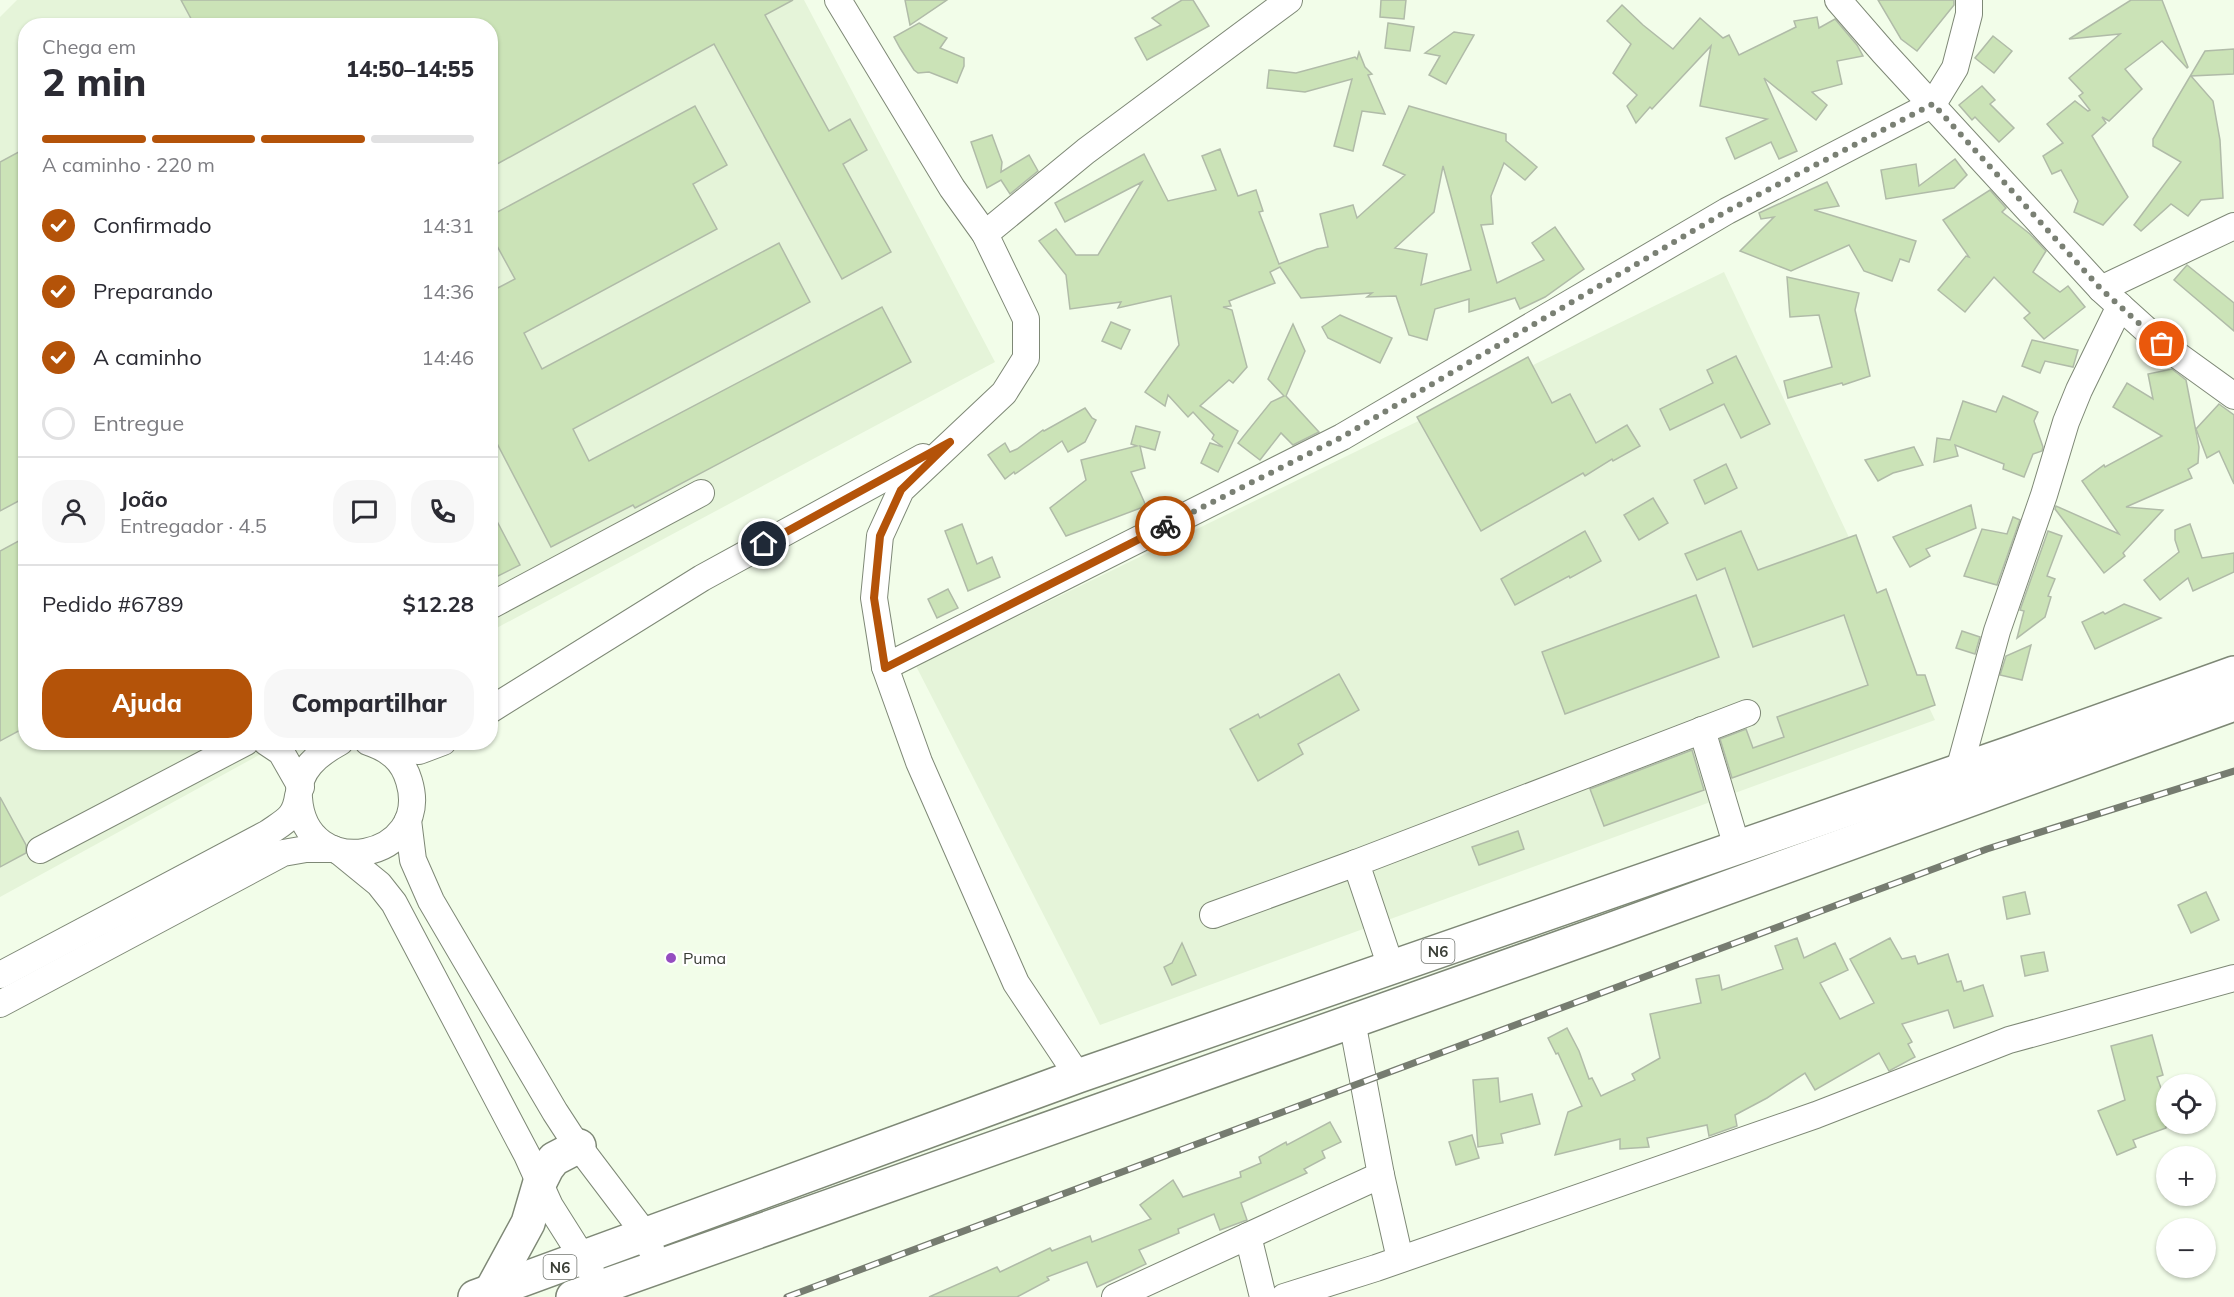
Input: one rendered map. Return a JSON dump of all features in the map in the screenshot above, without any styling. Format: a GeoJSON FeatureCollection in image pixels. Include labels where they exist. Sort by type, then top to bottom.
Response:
{"type":"FeatureCollection","features":[{"type":"Feature","properties":{"kind":"highway","name":"N6"},"geometry":{"type":"LineString","coordinates":[[483,1294],[1078,1076],[2234,673]]}},
{"type":"Feature","properties":{"kind":"highway","name":"N6"},"geometry":{"type":"LineString","coordinates":[[588,1292],[1352,1021],[2234,704]]}},
{"type":"Feature","properties":{"kind":"highway"},"geometry":{"type":"LineString","coordinates":[[483,1294],[528,1223],[540,1182],[547,1168],[554,1159],[579,1146]]}},
{"type":"Feature","properties":{"kind":"street"},"geometry":{"type":"LineString","coordinates":[[838,0],[952,188],[985,234],[1026,319],[1026,358],[1004,393],[901,490],[880,536],[874,598],[885,668],[919,762],[1016,983],[1078,1076]]}},
{"type":"Feature","properties":{"kind":"street"},"geometry":{"type":"LineString","coordinates":[[985,234],[1086,151],[1289,0]]}},
{"type":"Feature","properties":{"kind":"street"},"geometry":{"type":"LineString","coordinates":[[1839,0],[1884,53],[2101,289],[2162,344],[2234,396]]}},
{"type":"Feature","properties":{"kind":"street"},"geometry":{"type":"LineString","coordinates":[[885,668],[1342,437],[1727,211],[1933,104],[1954,68],[1969,14],[1970,0]]}},
{"type":"Feature","properties":{"kind":"street"},"geometry":{"type":"LineString","coordinates":[[2101,289],[2234,226]]}},
{"type":"Feature","properties":{"kind":"street"},"geometry":{"type":"LineString","coordinates":[[1959,770],[1997,631],[2044,495],[2066,422],[2120,306]]}},
{"type":"Feature","properties":{"kind":"street"},"geometry":{"type":"LineString","coordinates":[[498,705],[702,578],[950,442]]}},
{"type":"Feature","properties":{"kind":"street"},"geometry":{"type":"LineString","coordinates":[[498,602],[701,493]]}},
{"type":"Feature","properties":{"kind":"street"},"geometry":{"type":"LineString","coordinates":[[1213,915],[1356,864],[1747,713]]}},
{"type":"Feature","properties":{"kind":"street"},"geometry":{"type":"LineString","coordinates":[[1702,730],[1737,847]]}},
{"type":"Feature","properties":{"kind":"street"},"geometry":{"type":"LineString","coordinates":[[40,850],[231,750]]}},
{"type":"Feature","properties":{"kind":"street"},"geometry":{"type":"LineString","coordinates":[[277,750],[300,791],[303,819],[314,836],[379,884],[394,903],[527,1155],[550,1206],[582,1259],[588,1292]]}},
{"type":"Feature","properties":{"kind":"street"},"geometry":{"type":"LineString","coordinates":[[0,975],[268,833],[288,820],[297,810],[303,774],[318,755],[326,750]]}},
{"type":"Feature","properties":{"kind":"street"},"geometry":{"type":"LineString","coordinates":[[383,750],[405,768],[413,794]]}},
{"type":"Feature","properties":{"kind":"street"},"geometry":{"type":"LineString","coordinates":[[438,750],[413,794],[408,820],[412,860],[432,901],[528,1068],[570,1135],[645,1234],[659,1265]]}},
{"type":"Feature","properties":{"kind":"street"},"geometry":{"type":"LineString","coordinates":[[0,1004],[283,853],[337,851],[352,854],[380,849],[393,840],[408,820]]}},
{"type":"Feature","properties":{"kind":"street"},"geometry":{"type":"LineString","coordinates":[[1356,864],[1391,967]]}},
{"type":"Feature","properties":{"kind":"street"},"geometry":{"type":"LineString","coordinates":[[1284,1297],[1816,1115],[2009,1040],[2234,978]]}},
{"type":"Feature","properties":{"kind":"street"},"geometry":{"type":"LineString","coordinates":[[1352,1021],[1381,1174],[1400,1259]]}},
{"type":"Feature","properties":{"kind":"street"},"geometry":{"type":"LineString","coordinates":[[1115,1297],[1381,1174]]}},
{"type":"Feature","properties":{"kind":"street"},"geometry":{"type":"LineString","coordinates":[[1248,1236],[1263,1297]]}},
{"type":"Feature","properties":{"kind":"shaded area"},"geometry":{"type":"Polygon","coordinates":[[[17,0],[804,0],[995,362],[498,627],[498,18],[18,18],[18,750],[268,750],[0,897],[0,17],[17,0]]]}},
{"type":"Feature","properties":{"kind":"shaded area"},"geometry":{"type":"Polygon","coordinates":[[[1724,272],[1935,720],[1100,1025],[916,666],[1724,272]]]}},
{"type":"Feature","properties":{"kind":"building"},"geometry":{"type":"Polygon","coordinates":[[[181,0],[793,0],[765,15],[829,131],[850,119],[867,150],[843,164],[891,252],[842,279],[714,44],[498,164],[498,18],[191,18],[181,0]]]}},
{"type":"Feature","properties":{"kind":"building"},"geometry":{"type":"Polygon","coordinates":[[[905,0],[947,0],[910,25],[905,0]]]}},
{"type":"Feature","properties":{"kind":"building"},"geometry":{"type":"Polygon","coordinates":[[[1182,0],[1193,0],[1209,26],[1147,60],[1135,38],[1161,25],[1152,18],[1182,0]]]}},
{"type":"Feature","properties":{"kind":"building"},"geometry":{"type":"Polygon","coordinates":[[[1381,0],[1406,0],[1404,19],[1380,17],[1381,0]]]}},
{"type":"Feature","properties":{"kind":"building"},"geometry":{"type":"Polygon","coordinates":[[[1878,0],[1954,0],[1954,5],[1917,51],[1901,39],[1878,0]]]}},
{"type":"Feature","properties":{"kind":"building"},"geometry":{"type":"Polygon","coordinates":[[[2131,0],[2162,0],[2188,67],[2162,41],[2125,69],[2142,89],[2109,121],[2102,117],[2106,123],[2092,136],[2128,197],[2103,225],[2074,212],[2078,201],[2061,170],[2052,174],[2043,156],[2063,143],[2047,124],[2075,101],[2088,111],[2090,110],[2079,96],[2083,93],[2069,78],[2120,34],[2069,39],[2131,0]]]}},
{"type":"Feature","properties":{"kind":"building"},"geometry":{"type":"Polygon","coordinates":[[[1622,5],[1673,49],[1700,18],[1723,38],[1729,35],[1739,55],[1796,27],[1794,21],[1817,17],[1819,28],[1835,19],[1857,45],[1863,56],[1837,61],[1842,84],[1812,92],[1827,105],[1816,120],[1764,78],[1797,151],[1779,159],[1771,142],[1735,159],[1726,138],[1767,119],[1700,106],[1711,46],[1636,123],[1627,106],[1637,95],[1613,73],[1631,44],[1607,21],[1622,5]]]}},
{"type":"Feature","properties":{"kind":"building"},"geometry":{"type":"Polygon","coordinates":[[[919,23],[947,38],[940,48],[964,58],[964,66],[957,83],[929,72],[918,73],[900,48],[894,37],[919,23]]]}},
{"type":"Feature","properties":{"kind":"building"},"geometry":{"type":"Polygon","coordinates":[[[1388,23],[1414,27],[1410,51],[1385,48],[1388,23]]]}},
{"type":"Feature","properties":{"kind":"building"},"geometry":{"type":"Polygon","coordinates":[[[1454,32],[1474,35],[1446,84],[1429,75],[1440,56],[1425,53],[1454,32]]]}},
{"type":"Feature","properties":{"kind":"building"},"geometry":{"type":"Polygon","coordinates":[[[1993,36],[2012,51],[1994,73],[1975,58],[1993,36]]]}},
{"type":"Feature","properties":{"kind":"building"},"geometry":{"type":"Polygon","coordinates":[[[2234,49],[2234,74],[2191,76],[2213,101],[2220,140],[2223,198],[2201,200],[2188,216],[2171,204],[2141,231],[2134,225],[2181,162],[2153,146],[2153,139],[2205,51],[2234,49]]]}},
{"type":"Feature","properties":{"kind":"building"},"geometry":{"type":"Polygon","coordinates":[[[1359,52],[1365,67],[1372,74],[1368,75],[1385,114],[1362,111],[1353,151],[1334,146],[1352,79],[1305,92],[1267,88],[1269,70],[1296,73],[1355,57],[1357,59],[1359,52]]]}},
{"type":"Feature","properties":{"kind":"building"},"geometry":{"type":"Polygon","coordinates":[[[1982,86],[1995,100],[1990,104],[2014,128],[1999,142],[1975,117],[1972,120],[1959,105],[1982,86]]]}},
{"type":"Feature","properties":{"kind":"building"},"geometry":{"type":"Polygon","coordinates":[[[695,106],[727,165],[693,184],[717,229],[524,333],[542,369],[779,243],[810,302],[573,429],[589,461],[882,307],[911,362],[635,508],[633,505],[551,547],[498,445],[498,288],[515,279],[498,248],[498,212],[695,106]]]}},
{"type":"Feature","properties":{"kind":"building"},"geometry":{"type":"Polygon","coordinates":[[[1409,106],[1506,134],[1506,141],[1537,167],[1525,180],[1504,163],[1491,196],[1493,224],[1481,225],[1497,283],[1544,260],[1532,243],[1555,227],[1584,269],[1545,297],[1520,309],[1515,298],[1469,312],[1469,299],[1435,309],[1427,340],[1409,335],[1396,296],[1367,297],[1372,293],[1301,298],[1280,267],[1270,272],[1275,283],[1229,301],[1231,306],[1223,307],[1232,310],[1247,367],[1233,383],[1229,380],[1200,406],[1238,431],[1218,472],[1201,463],[1210,443],[1223,447],[1212,439],[1214,435],[1193,412],[1188,417],[1168,395],[1165,406],[1145,392],[1179,345],[1171,296],[1118,308],[1121,302],[1070,309],[1066,275],[1039,241],[1056,229],[1076,255],[1098,255],[1142,182],[1065,222],[1055,203],[1144,154],[1168,201],[1216,190],[1202,156],[1220,149],[1238,196],[1256,190],[1263,211],[1259,212],[1279,264],[1328,247],[1320,214],[1353,205],[1357,218],[1405,175],[1383,165],[1409,106]],[[1443,166],[1434,212],[1395,248],[1427,254],[1421,285],[1471,270],[1443,166]]]}},
{"type":"Feature","properties":{"kind":"building"},"geometry":{"type":"Polygon","coordinates":[[[992,135],[1002,162],[1001,172],[1029,155],[1038,171],[1010,194],[1001,180],[987,188],[971,142],[992,135]]]}},
{"type":"Feature","properties":{"kind":"building"},"geometry":{"type":"Polygon","coordinates":[[[18,152],[18,501],[0,511],[0,162],[18,152]]]}},
{"type":"Feature","properties":{"kind":"building"},"geometry":{"type":"Polygon","coordinates":[[[1955,159],[1967,175],[1954,188],[1886,199],[1881,170],[1916,164],[1919,186],[1955,159]]]}},
{"type":"Feature","properties":{"kind":"building"},"geometry":{"type":"Polygon","coordinates":[[[1827,182],[1839,206],[1814,210],[1916,241],[1909,262],[1900,259],[1892,281],[1864,271],[1849,245],[1791,271],[1740,251],[1774,217],[1761,219],[1759,213],[1827,182]]]}},
{"type":"Feature","properties":{"kind":"building"},"geometry":{"type":"Polygon","coordinates":[[[1990,190],[2006,208],[2002,212],[2030,234],[2046,251],[2033,272],[2060,292],[2068,286],[2085,307],[2044,339],[2024,318],[2030,313],[1994,277],[1965,312],[1938,290],[1966,256],[1969,257],[1943,220],[1990,190]]]}},
{"type":"Feature","properties":{"kind":"building"},"geometry":{"type":"Polygon","coordinates":[[[2187,265],[2234,303],[2234,331],[2174,280],[2187,265]]]}},
{"type":"Feature","properties":{"kind":"building"},"geometry":{"type":"Polygon","coordinates":[[[1787,277],[1859,293],[1855,310],[1870,376],[1788,398],[1784,381],[1832,367],[1819,315],[1790,317],[1787,277]]]}},
{"type":"Feature","properties":{"kind":"building"},"geometry":{"type":"Polygon","coordinates":[[[1340,315],[1392,338],[1380,363],[1328,338],[1322,327],[1340,315]]]}},
{"type":"Feature","properties":{"kind":"building"},"geometry":{"type":"Polygon","coordinates":[[[1111,322],[1130,330],[1121,349],[1102,341],[1111,322]]]}},
{"type":"Feature","properties":{"kind":"building"},"geometry":{"type":"Polygon","coordinates":[[[1293,324],[1305,351],[1286,396],[1319,432],[1293,445],[1281,433],[1260,460],[1238,443],[1271,402],[1284,396],[1268,379],[1293,324]]]}},
{"type":"Feature","properties":{"kind":"building"},"geometry":{"type":"Polygon","coordinates":[[[2032,340],[2078,350],[2073,367],[2045,361],[2040,373],[2022,366],[2032,340]]]}},
{"type":"Feature","properties":{"kind":"building"},"geometry":{"type":"Polygon","coordinates":[[[1736,356],[1770,424],[1741,438],[1724,404],[1670,430],[1660,409],[1713,383],[1707,370],[1736,356]]]}},
{"type":"Feature","properties":{"kind":"building"},"geometry":{"type":"Polygon","coordinates":[[[1528,357],[1552,403],[1570,394],[1596,443],[1627,425],[1640,446],[1613,461],[1612,459],[1585,476],[1583,473],[1481,531],[1417,417],[1528,357]]]}},
{"type":"Feature","properties":{"kind":"building"},"geometry":{"type":"Polygon","coordinates":[[[2172,369],[2186,380],[2199,447],[2198,463],[2188,469],[2192,478],[2126,507],[2163,510],[2123,553],[2125,556],[2104,573],[2055,509],[2056,506],[2119,534],[2082,481],[2104,465],[2105,467],[2162,436],[2113,407],[2127,383],[2153,399],[2148,374],[2172,369]]]}},
{"type":"Feature","properties":{"kind":"building"},"geometry":{"type":"Polygon","coordinates":[[[2003,396],[2038,412],[2034,421],[2043,447],[2042,451],[2033,454],[2024,477],[2003,469],[2004,464],[1955,445],[1958,456],[1934,462],[1937,438],[1950,440],[1963,401],[1996,412],[2003,396]]]}},
{"type":"Feature","properties":{"kind":"building"},"geometry":{"type":"Polygon","coordinates":[[[2219,404],[2234,415],[2234,484],[2219,451],[2207,458],[2196,429],[2219,404]]]}},
{"type":"Feature","properties":{"kind":"building"},"geometry":{"type":"Polygon","coordinates":[[[1085,408],[1096,420],[1085,442],[1068,452],[1062,441],[1005,479],[988,455],[1005,443],[1010,452],[1017,449],[1043,430],[1085,408]]]}},
{"type":"Feature","properties":{"kind":"building"},"geometry":{"type":"Polygon","coordinates":[[[1136,426],[1160,432],[1155,450],[1140,446],[1145,468],[1131,472],[1146,506],[1066,536],[1050,508],[1086,480],[1081,460],[1137,446],[1131,444],[1136,426]]]}},
{"type":"Feature","properties":{"kind":"building"},"geometry":{"type":"Polygon","coordinates":[[[1914,447],[1923,465],[1893,473],[1878,481],[1865,460],[1914,447]]]}},
{"type":"Feature","properties":{"kind":"building"},"geometry":{"type":"Polygon","coordinates":[[[1726,464],[1737,488],[1705,504],[1694,480],[1726,464]]]}},
{"type":"Feature","properties":{"kind":"building"},"geometry":{"type":"Polygon","coordinates":[[[1653,498],[1668,523],[1639,540],[1624,515],[1653,498]]]}},
{"type":"Feature","properties":{"kind":"building"},"geometry":{"type":"Polygon","coordinates":[[[1971,505],[1976,528],[1926,549],[1930,556],[1910,567],[1893,537],[1971,505]]]}},
{"type":"Feature","properties":{"kind":"building"},"geometry":{"type":"Polygon","coordinates":[[[2013,517],[2020,520],[1997,585],[1964,576],[1982,529],[2007,534],[2013,517]]]}},
{"type":"Feature","properties":{"kind":"building"},"geometry":{"type":"Polygon","coordinates":[[[498,523],[520,565],[498,576],[498,523]]]}},
{"type":"Feature","properties":{"kind":"building"},"geometry":{"type":"Polygon","coordinates":[[[962,524],[977,564],[992,557],[1000,577],[968,591],[945,531],[962,524]]]}},
{"type":"Feature","properties":{"kind":"building"},"geometry":{"type":"Polygon","coordinates":[[[2190,524],[2202,558],[2234,553],[2234,572],[2193,591],[2188,578],[2160,600],[2144,580],[2179,552],[2175,530],[2190,524]]]}},
{"type":"Feature","properties":{"kind":"building"},"geometry":{"type":"Polygon","coordinates":[[[1585,531],[1601,561],[1515,605],[1501,579],[1585,531]]]}},
{"type":"Feature","properties":{"kind":"building"},"geometry":{"type":"Polygon","coordinates":[[[1741,531],[1758,570],[1856,535],[1877,593],[1886,589],[1917,675],[1925,675],[1935,705],[1732,778],[1720,739],[1746,729],[1753,748],[1784,737],[1777,717],[1868,685],[1844,615],[1753,647],[1725,568],[1697,580],[1685,554],[1741,531]]]}},
{"type":"Feature","properties":{"kind":"building"},"geometry":{"type":"Polygon","coordinates":[[[2048,531],[2062,536],[2047,576],[2055,579],[2048,596],[2051,597],[2045,617],[2017,638],[2024,611],[2020,610],[2048,531]]]}},
{"type":"Feature","properties":{"kind":"building"},"geometry":{"type":"Polygon","coordinates":[[[18,541],[18,731],[0,741],[0,551],[18,541]]]}},
{"type":"Feature","properties":{"kind":"building"},"geometry":{"type":"Polygon","coordinates":[[[948,589],[958,608],[937,618],[928,599],[948,589]]]}},
{"type":"Feature","properties":{"kind":"building"},"geometry":{"type":"Polygon","coordinates":[[[1696,595],[1719,657],[1565,714],[1542,652],[1696,595]]]}},
{"type":"Feature","properties":{"kind":"building"},"geometry":{"type":"Polygon","coordinates":[[[2124,604],[2161,618],[2095,649],[2082,622],[2124,604]]]}},
{"type":"Feature","properties":{"kind":"building"},"geometry":{"type":"Polygon","coordinates":[[[1962,631],[1980,637],[1975,654],[1956,648],[1962,631]]]}},
{"type":"Feature","properties":{"kind":"building"},"geometry":{"type":"Polygon","coordinates":[[[2031,645],[2022,680],[2000,675],[2006,656],[2031,645]]]}},
{"type":"Feature","properties":{"kind":"building"},"geometry":{"type":"Polygon","coordinates":[[[1339,674],[1359,710],[1298,744],[1303,754],[1258,781],[1230,729],[1258,714],[1260,718],[1339,674]]]}},
{"type":"Feature","properties":{"kind":"building"},"geometry":{"type":"Polygon","coordinates":[[[1692,750],[1704,790],[1604,826],[1590,789],[1692,750]]]}},
{"type":"Feature","properties":{"kind":"building"},"geometry":{"type":"Polygon","coordinates":[[[0,797],[26,845],[26,853],[0,867],[0,797]]]}},
{"type":"Feature","properties":{"kind":"building"},"geometry":{"type":"Polygon","coordinates":[[[1518,831],[1524,849],[1479,865],[1472,847],[1518,831]]]}},
{"type":"Feature","properties":{"kind":"building"},"geometry":{"type":"Polygon","coordinates":[[[2025,892],[2030,914],[2007,919],[2003,897],[2025,892]]]}},
{"type":"Feature","properties":{"kind":"building"},"geometry":{"type":"Polygon","coordinates":[[[2206,892],[2219,920],[2191,933],[2178,905],[2206,892]]]}},
{"type":"Feature","properties":{"kind":"building"},"geometry":{"type":"Polygon","coordinates":[[[1797,938],[1804,958],[1835,943],[1848,970],[1820,983],[1840,1019],[1874,1003],[1850,959],[1890,938],[1902,959],[1915,956],[1918,964],[1948,954],[1957,982],[1961,981],[1964,991],[1983,985],[1993,1016],[1954,1028],[1948,1010],[1902,1024],[1912,1042],[1908,1044],[1915,1057],[1889,1071],[1879,1053],[1815,1090],[1805,1073],[1767,1098],[1735,1115],[1737,1126],[1709,1136],[1707,1125],[1647,1138],[1649,1147],[1620,1149],[1620,1139],[1555,1155],[1568,1112],[1582,1106],[1558,1053],[1556,1054],[1548,1038],[1567,1028],[1579,1051],[1589,1079],[1592,1078],[1601,1096],[1635,1080],[1632,1074],[1660,1058],[1650,1014],[1701,1003],[1696,979],[1719,975],[1722,990],[1783,969],[1775,946],[1797,938]]]}},
{"type":"Feature","properties":{"kind":"building"},"geometry":{"type":"Polygon","coordinates":[[[1182,943],[1196,975],[1172,985],[1164,967],[1172,963],[1182,943]]]}},
{"type":"Feature","properties":{"kind":"building"},"geometry":{"type":"Polygon","coordinates":[[[2044,952],[2048,971],[2025,976],[2021,956],[2044,952]]]}},
{"type":"Feature","properties":{"kind":"building"},"geometry":{"type":"Polygon","coordinates":[[[2152,1035],[2163,1074],[2156,1074],[2156,1132],[2133,1140],[2136,1147],[2117,1155],[2098,1111],[2125,1100],[2111,1046],[2152,1035]]]}},
{"type":"Feature","properties":{"kind":"building"},"geometry":{"type":"Polygon","coordinates":[[[1498,1078],[1500,1102],[1532,1094],[1540,1124],[1501,1134],[1503,1143],[1478,1147],[1473,1080],[1498,1078]]]}},
{"type":"Feature","properties":{"kind":"building"},"geometry":{"type":"Polygon","coordinates":[[[1330,1122],[1341,1142],[1322,1151],[1325,1158],[1304,1169],[1307,1173],[1241,1203],[1247,1220],[1220,1230],[1214,1214],[1178,1229],[1179,1233],[1139,1250],[1146,1264],[1097,1287],[1087,1262],[1047,1277],[1049,1280],[1017,1297],[929,1297],[997,1267],[1000,1272],[1050,1248],[1052,1251],[1090,1236],[1092,1242],[1151,1219],[1140,1205],[1173,1180],[1183,1197],[1241,1177],[1240,1172],[1261,1163],[1259,1157],[1330,1122]]]}},
{"type":"Feature","properties":{"kind":"building"},"geometry":{"type":"Polygon","coordinates":[[[1472,1135],[1479,1158],[1456,1165],[1449,1142],[1472,1135]]]}},
{"type":"Feature","properties":{"kind":"railway"},"geometry":{"type":"LineString","coordinates":[[787,1297],[1987,849],[2234,771]]}},
{"type":"Feature","properties":{"kind":"way so far"},"geometry":{"type":"LineString","coordinates":[[1165,526],[1342,437],[1727,211],[1933,104],[2101,289],[2162,344]]}},
{"type":"Feature","properties":{"kind":"place","name":"Puma"},"geometry":{"type":"Point","coordinates":[671,958]}},
{"type":"Feature","properties":{"kind":"route"},"geometry":{"type":"LineString","coordinates":[[764,544],[950,442],[901,490],[880,536],[874,598],[885,668],[1165,526]]}}]}
